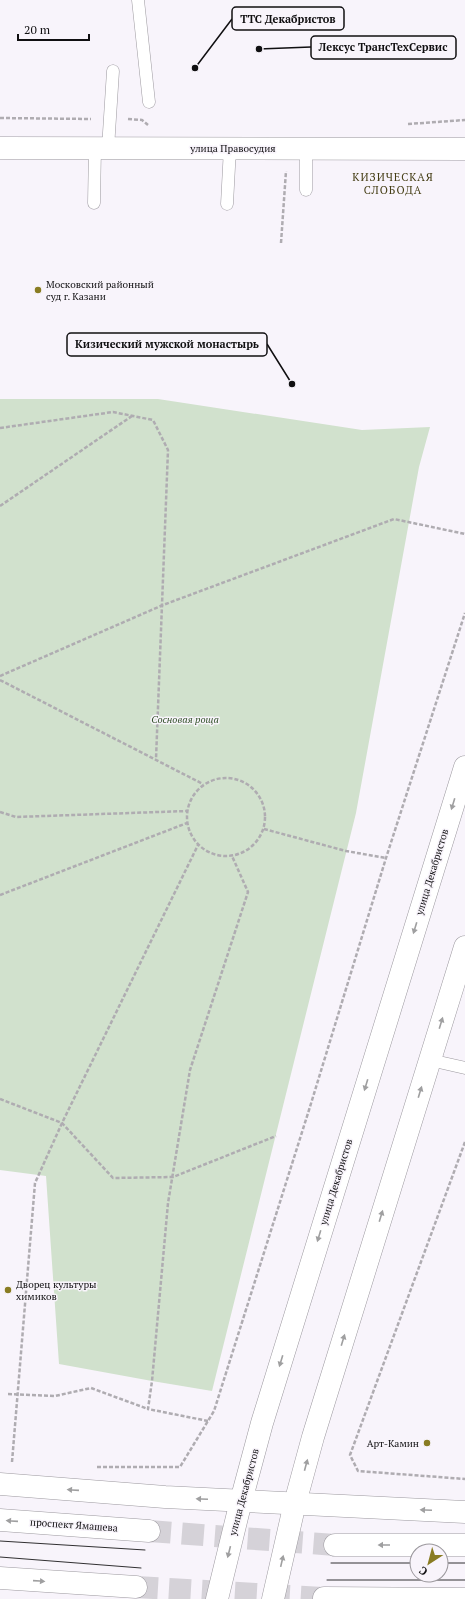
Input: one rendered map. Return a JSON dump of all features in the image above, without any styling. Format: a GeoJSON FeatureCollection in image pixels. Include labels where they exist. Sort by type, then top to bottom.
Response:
{"type":"FeatureCollection","features":[{"type":"Feature","properties":{"kind":"main road","name":"улица Правосудия"},"geometry":{"type":"LineString","coordinates":[[0,148],[465,149]]}},
{"type":"Feature","properties":{"kind":"main road","name":"улица Декабристов"},"geometry":{"type":"LineString","coordinates":[[217,1599],[241,1501],[278,1370],[465,767]]}},
{"type":"Feature","properties":{"kind":"main road"},"geometry":{"type":"LineString","coordinates":[[273,1599],[295,1503],[313,1436],[465,947]]}},
{"type":"Feature","properties":{"kind":"main road"},"geometry":{"type":"LineString","coordinates":[[0,1484],[165,1497],[465,1512]]}},
{"type":"Feature","properties":{"kind":"main road","name":"проспект Ямашева"},"geometry":{"type":"LineString","coordinates":[[0,1520],[149,1531]]}},
{"type":"Feature","properties":{"kind":"main road"},"geometry":{"type":"LineString","coordinates":[[335,1545],[465,1545]]}},
{"type":"Feature","properties":{"kind":"main road"},"geometry":{"type":"LineString","coordinates":[[0,1578],[136,1587]]}},
{"type":"Feature","properties":{"kind":"main road"},"geometry":{"type":"LineString","coordinates":[[324,1598],[465,1599]]}},
{"type":"Feature","properties":{"kind":"lane"},"geometry":{"type":"LineString","coordinates":[[138,0],[149,102]]}},
{"type":"Feature","properties":{"kind":"lane"},"geometry":{"type":"LineString","coordinates":[[94,203],[102,148],[111,119],[113,71]]}},
{"type":"Feature","properties":{"kind":"lane"},"geometry":{"type":"LineString","coordinates":[[227,204],[230,148]]}},
{"type":"Feature","properties":{"kind":"lane"},"geometry":{"type":"LineString","coordinates":[[306,148],[306,190]]}},
{"type":"Feature","properties":{"kind":"lane"},"geometry":{"type":"LineString","coordinates":[[430,1060],[465,1068]]}},
{"type":"Feature","properties":{"kind":"path"},"geometry":{"type":"LineString","coordinates":[[0,118],[142,120]]}},
{"type":"Feature","properties":{"kind":"path"},"geometry":{"type":"LineString","coordinates":[[281,243],[285,182]]}},
{"type":"Feature","properties":{"kind":"path"},"geometry":{"type":"LineString","coordinates":[[0,428],[113,412],[153,420],[168,450],[156,759]]}},
{"type":"Feature","properties":{"kind":"path"},"geometry":{"type":"LineString","coordinates":[[0,506],[133,416]]}},
{"type":"Feature","properties":{"kind":"path"},"geometry":{"type":"LineString","coordinates":[[0,676],[163,605],[394,520],[465,534]]}},
{"type":"Feature","properties":{"kind":"path"},"geometry":{"type":"LineString","coordinates":[[94,1466],[180,1467],[214,1411],[309,1110],[386,858],[465,612]]}},
{"type":"Feature","properties":{"kind":"path"},"geometry":{"type":"LineString","coordinates":[[0,680],[203,784]]}},
{"type":"Feature","properties":{"kind":"path"},"geometry":{"type":"LineString","coordinates":[[218,778],[233,778],[248,784],[260,795],[266,812],[264,829],[257,842],[246,851],[232,856],[220,856],[208,852],[198,845],[191,835],[187,823],[187,811],[192,796],[203,784],[218,778]]}},
{"type":"Feature","properties":{"kind":"path"},"geometry":{"type":"LineString","coordinates":[[0,812],[16,817],[187,811]]}},
{"type":"Feature","properties":{"kind":"path"},"geometry":{"type":"LineString","coordinates":[[0,895],[187,823]]}},
{"type":"Feature","properties":{"kind":"path"},"geometry":{"type":"LineString","coordinates":[[264,829],[346,851],[386,858]]}},
{"type":"Feature","properties":{"kind":"path"},"geometry":{"type":"LineString","coordinates":[[12,1463],[35,1184],[62,1123],[198,845]]}},
{"type":"Feature","properties":{"kind":"path"},"geometry":{"type":"LineString","coordinates":[[148,1409],[152,1381],[168,1203],[190,1070],[248,892],[232,856]]}},
{"type":"Feature","properties":{"kind":"path"},"geometry":{"type":"LineString","coordinates":[[0,1099],[62,1123],[113,1178],[173,1177],[276,1136]]}},
{"type":"Feature","properties":{"kind":"path"},"geometry":{"type":"LineString","coordinates":[[465,1142],[350,1455],[358,1471],[465,1479]]}},
{"type":"Feature","properties":{"kind":"path"},"geometry":{"type":"LineString","coordinates":[[8,1394],[55,1396],[91,1388],[148,1409],[208,1421]]}},
{"type":"Feature","properties":{"kind":"path"},"geometry":{"type":"LineString","coordinates":[[6,1462],[19,1463]]}},
{"type":"Feature","properties":{"kind":"green space","name":"Сосновая роща"},"geometry":{"type":"Polygon","coordinates":[[[0,399],[158,399],[362,430],[430,427],[419,467],[356,813],[212,1391],[59,1364],[46,1176],[0,1170],[0,399]]]}},
{"type":"Feature","properties":{"kind":"tunnel"},"geometry":{"type":"LineString","coordinates":[[149,1531],[335,1545]]}},
{"type":"Feature","properties":{"kind":"tunnel"},"geometry":{"type":"LineString","coordinates":[[136,1587],[324,1598]]}},
{"type":"Feature","properties":{"kind":"tram line"},"geometry":{"type":"LineString","coordinates":[[0,1541],[145,1550]]}},
{"type":"Feature","properties":{"kind":"tram line"},"geometry":{"type":"LineString","coordinates":[[0,1557],[141,1568]]}},
{"type":"Feature","properties":{"kind":"tram line"},"geometry":{"type":"LineString","coordinates":[[331,1563],[409,1563]]}},
{"type":"Feature","properties":{"kind":"tram line"},"geometry":{"type":"LineString","coordinates":[[449,1563],[465,1563]]}},
{"type":"Feature","properties":{"kind":"tram line"},"geometry":{"type":"LineString","coordinates":[[327,1580],[465,1580]]}},
{"type":"Feature","properties":{"kind":"place","name":"Лексус ТрансТехСервис"},"geometry":{"type":"Point","coordinates":[259,49]}},
{"type":"Feature","properties":{"kind":"place","name":"ТТС Декабристов"},"geometry":{"type":"Point","coordinates":[195,68]}},
{"type":"Feature","properties":{"kind":"place","name":"Московский районный суд г. Казани"},"geometry":{"type":"Point","coordinates":[38,290]}},
{"type":"Feature","properties":{"kind":"place","name":"Кизический мужской монастырь"},"geometry":{"type":"Point","coordinates":[292,384]}},
{"type":"Feature","properties":{"kind":"place","name":"Дворец культуры химиков"},"geometry":{"type":"Point","coordinates":[8,1290]}},
{"type":"Feature","properties":{"kind":"place","name":"Арт-Камин"},"geometry":{"type":"Point","coordinates":[427,1443]}},
{"type":"Feature","properties":{"kind":"district","name":"КИЗИЧЕСКАЯ СЛОБОДА"},"geometry":{"type":"Point","coordinates":[393,183]}}]}
